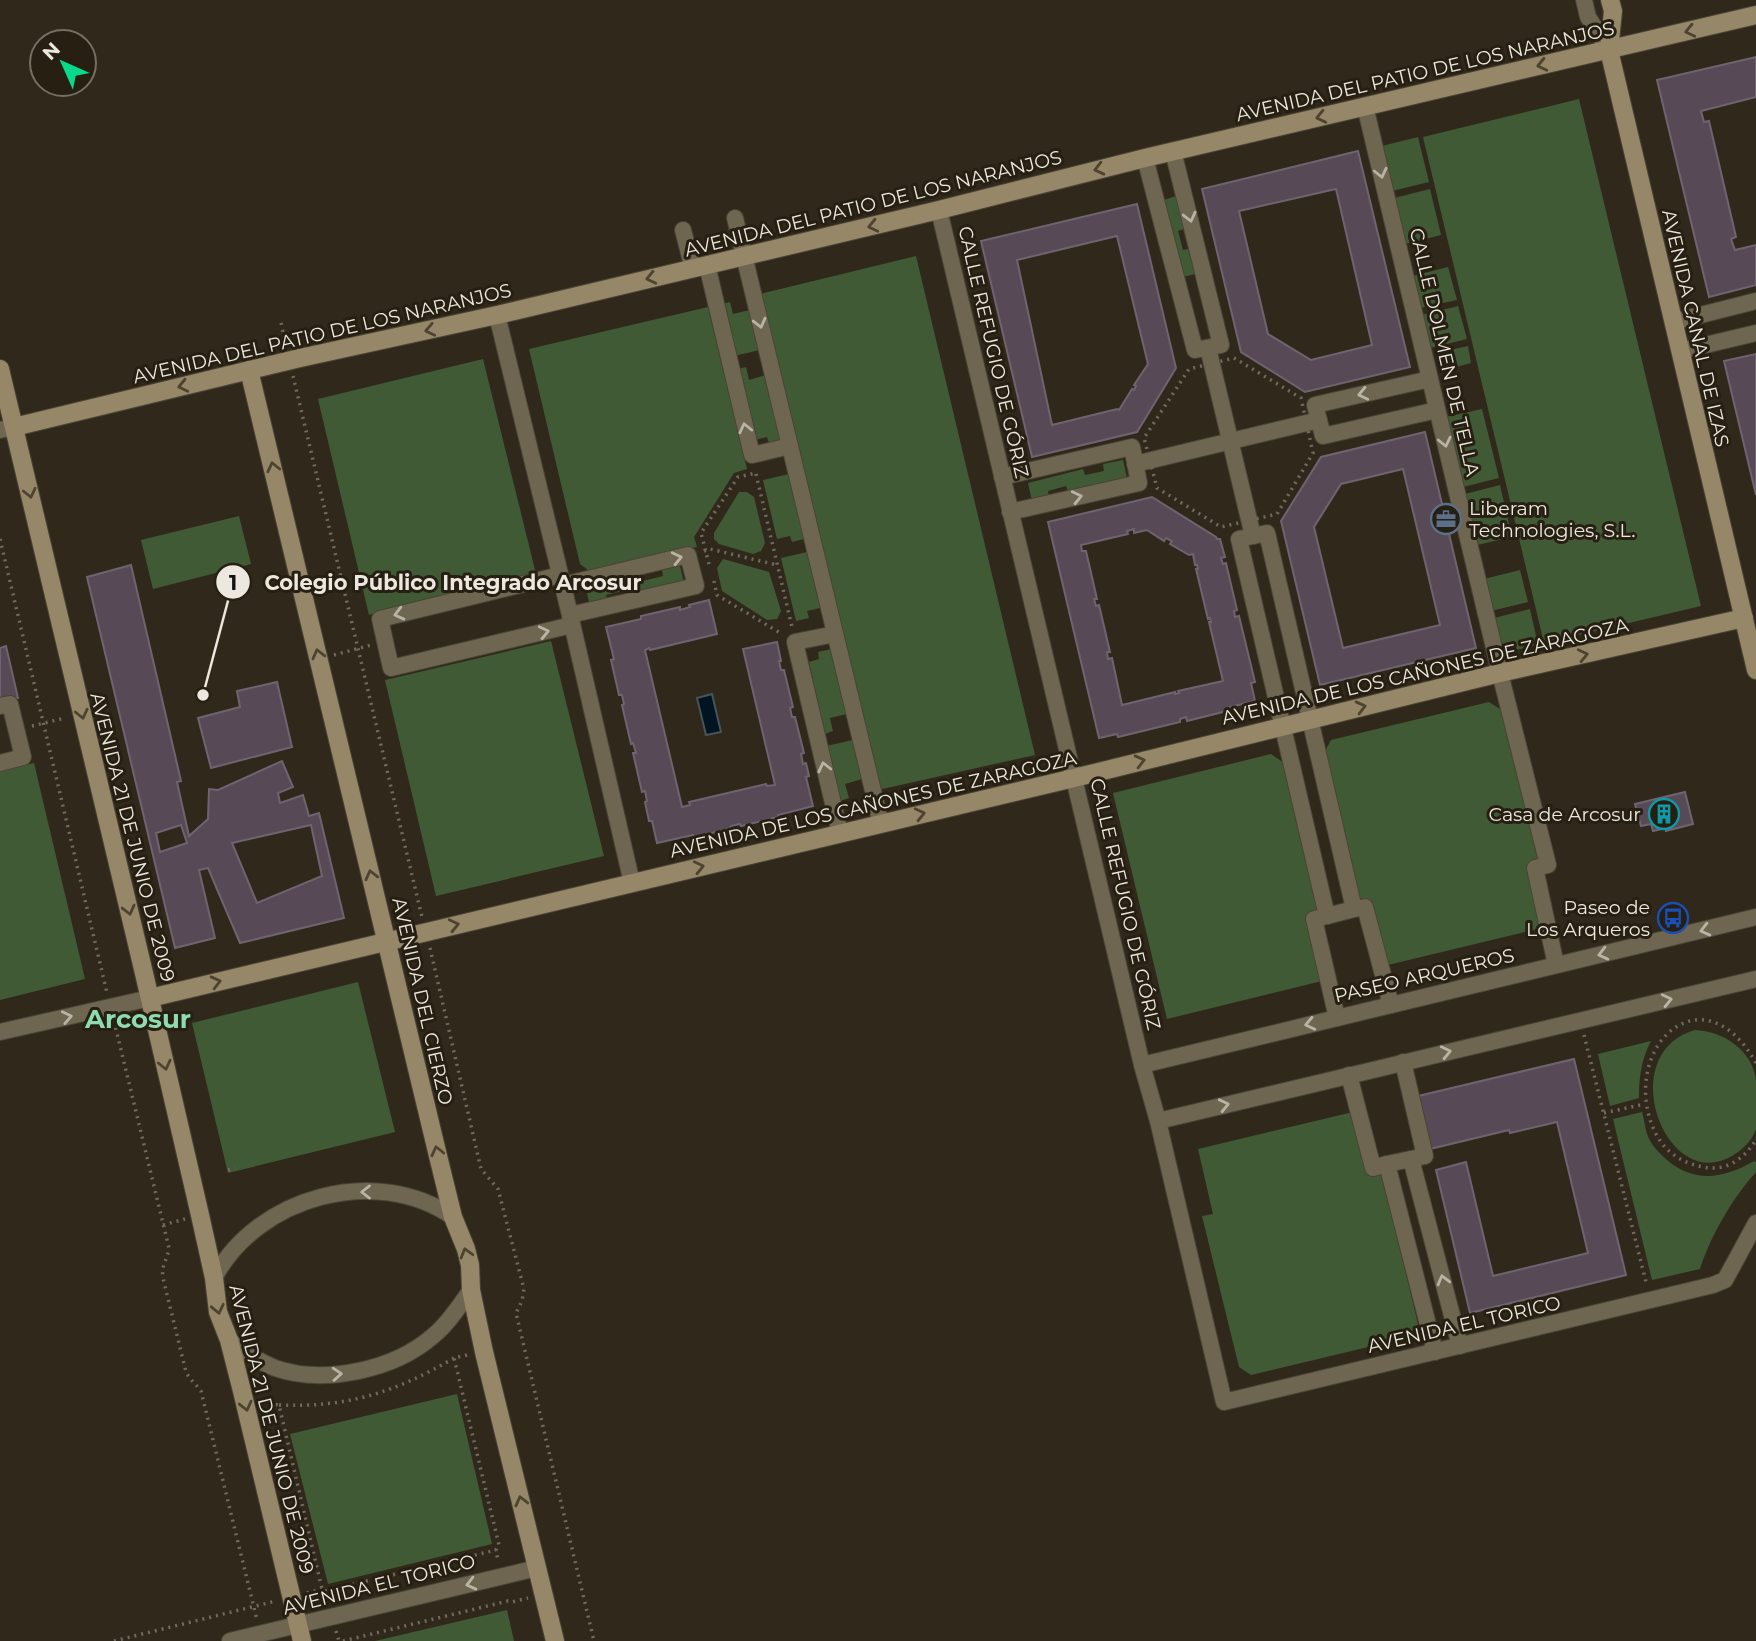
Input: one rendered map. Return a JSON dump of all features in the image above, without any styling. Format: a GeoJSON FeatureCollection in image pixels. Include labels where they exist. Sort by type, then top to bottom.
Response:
{"type":"FeatureCollection","features":[{"type":"Feature","properties":{"kind":"street","name":"AVENIDA CANAL DE IZAS"},"geometry":{"type":"LineString","coordinates":[[1584,0],[1588,17],[1609,50],[1672,322],[1750,617],[1756,670]]}},
{"type":"Feature","properties":{"kind":"street"},"geometry":{"type":"LineString","coordinates":[[1609,50],[1613,11],[1610,0]]}},
{"type":"Feature","properties":{"kind":"street","name":"AVENIDA DEL PATIO DE LOS NARANJOS"},"geometry":{"type":"LineString","coordinates":[[7,428],[497,315],[939,210],[1173,151],[1756,15]]}},
{"type":"Feature","properties":{"kind":"street","name":"CALLE DOLMEN DE TELLA"},"geometry":{"type":"LineString","coordinates":[[1365,106],[1548,865],[1535,868],[1556,965]]}},
{"type":"Feature","properties":{"kind":"street"},"geometry":{"type":"LineString","coordinates":[[1145,158],[1195,351],[1221,345],[1173,151]]}},
{"type":"Feature","properties":{"kind":"street","name":"CALLE REFUGIO DE GÓRIZ"},"geometry":{"type":"LineString","coordinates":[[939,210],[1224,1402]]}},
{"type":"Feature","properties":{"kind":"street"},"geometry":{"type":"LineString","coordinates":[[735,218],[881,824]]}},
{"type":"Feature","properties":{"kind":"street"},"geometry":{"type":"LineString","coordinates":[[683,230],[700,267],[752,455],[790,446]]}},
{"type":"Feature","properties":{"kind":"street"},"geometry":{"type":"LineString","coordinates":[[1672,322],[1756,301]]}},
{"type":"Feature","properties":{"kind":"street"},"geometry":{"type":"LineString","coordinates":[[497,315],[632,883]]}},
{"type":"Feature","properties":{"kind":"street"},"geometry":{"type":"LineString","coordinates":[[1680,351],[1756,333]]}},
{"type":"Feature","properties":{"kind":"street"},"geometry":{"type":"LineString","coordinates":[[1208,348],[1253,536]]}},
{"type":"Feature","properties":{"kind":"street","name":"AVENIDA 21 DE JUNIO DE 2009"},"geometry":{"type":"LineString","coordinates":[[0,369],[7,428],[82,714],[214,1278],[218,1312],[229,1340],[246,1406],[300,1633]]}},
{"type":"Feature","properties":{"kind":"street","name":"AVENIDA DEL CIERZO"},"geometry":{"type":"LineString","coordinates":[[250,370],[453,1217],[468,1257],[471,1290],[484,1352],[555,1641]]}},
{"type":"Feature","properties":{"kind":"street"},"geometry":{"type":"LineString","coordinates":[[1430,379],[1315,405],[1322,436],[1437,410]]}},
{"type":"Feature","properties":{"kind":"street"},"geometry":{"type":"LineString","coordinates":[[1135,464],[1319,420]]}},
{"type":"Feature","properties":{"kind":"street"},"geometry":{"type":"LineString","coordinates":[[1002,478],[1132,447],[1139,483],[1010,512]]}},
{"type":"Feature","properties":{"kind":"street"},"geometry":{"type":"LineString","coordinates":[[1327,916],[1239,539],[1266,533],[1354,909]]}},
{"type":"Feature","properties":{"kind":"street"},"geometry":{"type":"LineString","coordinates":[[688,555],[696,586],[391,668],[380,619],[561,580],[688,555]]}},
{"type":"Feature","properties":{"kind":"street","name":"AVENIDA DE LOS CAÑONES DE ZARAGOZA"},"geometry":{"type":"LineString","coordinates":[[0,1032],[1074,778],[1500,673],[1750,617]]}},
{"type":"Feature","properties":{"kind":"street"},"geometry":{"type":"LineString","coordinates":[[835,634],[795,642],[840,833]]}},
{"type":"Feature","properties":{"kind":"street"},"geometry":{"type":"LineString","coordinates":[[0,706],[10,704],[23,757],[0,762]]}},
{"type":"Feature","properties":{"kind":"street"},"geometry":{"type":"LineString","coordinates":[[1337,1018],[1314,919],[1354,909],[1365,907],[1391,1005]]}},
{"type":"Feature","properties":{"kind":"street","name":"PASEO ARQUEROS"},"geometry":{"type":"LineString","coordinates":[[1142,1065],[1756,917]]}},
{"type":"Feature","properties":{"kind":"street"},"geometry":{"type":"LineString","coordinates":[[1158,1121],[1756,979]]}},
{"type":"Feature","properties":{"kind":"street"},"geometry":{"type":"LineString","coordinates":[[1349,1075],[1373,1168],[1425,1156],[1403,1062]]}},
{"type":"Feature","properties":{"kind":"street"},"geometry":{"type":"LineString","coordinates":[[1411,1159],[1460,1346]]}},
{"type":"Feature","properties":{"kind":"street"},"geometry":{"type":"LineString","coordinates":[[1387,1164],[1435,1352]]}},
{"type":"Feature","properties":{"kind":"street"},"geometry":{"type":"LineString","coordinates":[[214,1278],[231,1251],[253,1230],[269,1218],[313,1199],[339,1193],[382,1192],[418,1199],[453,1217]]}},
{"type":"Feature","properties":{"kind":"street","name":"AVENIDA EL TORICO"},"geometry":{"type":"LineString","coordinates":[[1224,1402],[1713,1285],[1725,1280],[1756,1223]]}},
{"type":"Feature","properties":{"kind":"street"},"geometry":{"type":"LineString","coordinates":[[229,1340],[259,1361],[291,1372],[342,1374],[369,1369],[394,1360],[432,1338],[449,1321],[471,1290]]}},
{"type":"Feature","properties":{"kind":"street","name":"AVENIDA EL TORICO"},"geometry":{"type":"LineString","coordinates":[[230,1641],[300,1633],[332,1617],[537,1568]]}},
{"type":"Feature","properties":{"kind":"path"},"geometry":{"type":"LineString","coordinates":[[281,323],[481,1169],[498,1189],[524,1289],[516,1313],[594,1641]]}},
{"type":"Feature","properties":{"kind":"path"},"geometry":{"type":"LineString","coordinates":[[752,455],[795,642]]}},
{"type":"Feature","properties":{"kind":"path"},"geometry":{"type":"LineString","coordinates":[[756,473],[738,477],[701,533],[717,596],[795,642]]}},
{"type":"Feature","properties":{"kind":"path"},"geometry":{"type":"LineString","coordinates":[[0,539],[169,1248],[168,1257],[162,1267],[163,1278],[186,1372],[201,1391],[258,1625]]}},
{"type":"Feature","properties":{"kind":"path"},"geometry":{"type":"LineString","coordinates":[[688,555],[710,550],[777,565]]}},
{"type":"Feature","properties":{"kind":"path"},"geometry":{"type":"LineString","coordinates":[[319,658],[385,642]]}},
{"type":"Feature","properties":{"kind":"path"},"geometry":{"type":"LineString","coordinates":[[16,730],[82,714]]}},
{"type":"Feature","properties":{"kind":"path"},"geometry":{"type":"LineString","coordinates":[[1581,1020],[1650,1302]]}},
{"type":"Feature","properties":{"kind":"path"},"geometry":{"type":"LineString","coordinates":[[1756,1063],[1736,1035],[1713,1021],[1690,1021],[1677,1026],[1665,1036],[1648,1065],[1645,1085],[1645,1104],[1659,1140],[1676,1158],[1687,1164],[1709,1168],[1728,1166],[1751,1149],[1756,1140]]}},
{"type":"Feature","properties":{"kind":"path"},"geometry":{"type":"LineString","coordinates":[[1604,1113],[1645,1104]]}},
{"type":"Feature","properties":{"kind":"path"},"geometry":{"type":"LineString","coordinates":[[1751,1149],[1756,1152]]}},
{"type":"Feature","properties":{"kind":"path"},"geometry":{"type":"LineString","coordinates":[[228,1170],[235,1168]]}},
{"type":"Feature","properties":{"kind":"path"},"geometry":{"type":"LineString","coordinates":[[246,1406],[261,1402],[303,1406],[358,1399],[390,1390],[454,1358],[484,1352]]}},
{"type":"Feature","properties":{"kind":"path"},"geometry":{"type":"LineString","coordinates":[[454,1358],[499,1545],[496,1550],[502,1576]]}},
{"type":"Feature","properties":{"kind":"path"},"geometry":{"type":"LineString","coordinates":[[279,1405],[324,1590],[341,1641],[543,1594]]}},
{"type":"Feature","properties":{"kind":"path"},"geometry":{"type":"LineString","coordinates":[[114,1641],[496,1550]]}},
{"type":"Feature","properties":{"kind":"green space"},"geometry":{"type":"Polygon","coordinates":[[[1579,99],[1701,606],[1544,643],[1423,137],[1579,99]]]}},
{"type":"Feature","properties":{"kind":"green space"},"geometry":{"type":"Polygon","coordinates":[[[1418,137],[1429,182],[1392,191],[1382,146],[1418,137]]]}},
{"type":"Feature","properties":{"kind":"green space"},"geometry":{"type":"Polygon","coordinates":[[[1430,189],[1441,235],[1405,244],[1394,198],[1430,189]]]}},
{"type":"Feature","properties":{"kind":"green space"},"geometry":{"type":"Polygon","coordinates":[[[1176,196],[1184,229],[1178,231],[1183,250],[1188,249],[1195,274],[1183,277],[1164,200],[1176,196]]]}},
{"type":"Feature","properties":{"kind":"green space"},"geometry":{"type":"Polygon","coordinates":[[[916,256],[1035,755],[878,790],[760,294],[916,256]]]}},
{"type":"Feature","properties":{"kind":"green space"},"geometry":{"type":"Polygon","coordinates":[[[1448,267],[1457,300],[1420,308],[1413,276],[1448,267]]]}},
{"type":"Feature","properties":{"kind":"green space"},"geometry":{"type":"Polygon","coordinates":[[[730,302],[733,314],[750,310],[760,350],[734,356],[722,304],[730,302]]]}},
{"type":"Feature","properties":{"kind":"green space"},"geometry":{"type":"Polygon","coordinates":[[[1458,306],[1467,339],[1430,348],[1422,315],[1458,306]]]}},
{"type":"Feature","properties":{"kind":"green space"},"geometry":{"type":"Polygon","coordinates":[[[708,307],[747,469],[734,473],[694,537],[697,547],[592,573],[580,564],[529,349],[708,307]]]}},
{"type":"Feature","properties":{"kind":"green space"},"geometry":{"type":"Polygon","coordinates":[[[1468,346],[1471,363],[1445,370],[1441,352],[1468,346]]]}},
{"type":"Feature","properties":{"kind":"green space"},"geometry":{"type":"Polygon","coordinates":[[[483,359],[536,574],[369,615],[318,399],[483,359]]]}},
{"type":"Feature","properties":{"kind":"green space"},"geometry":{"type":"Polygon","coordinates":[[[746,367],[749,380],[766,375],[782,440],[769,443],[767,437],[755,440],[738,369],[746,367]]]}},
{"type":"Feature","properties":{"kind":"green space"},"geometry":{"type":"Polygon","coordinates":[[[1482,409],[1499,478],[1463,487],[1446,417],[1482,409]]]}},
{"type":"Feature","properties":{"kind":"green space"},"geometry":{"type":"Polygon","coordinates":[[[1123,460],[1127,478],[1068,492],[1066,486],[1048,491],[1049,497],[1032,501],[1028,483],[1083,469],[1085,475],[1104,471],[1103,464],[1123,460]]]}},
{"type":"Feature","properties":{"kind":"green space"},"geometry":{"type":"Polygon","coordinates":[[[789,474],[804,539],[792,542],[790,536],[777,539],[763,480],[789,474]]]}},
{"type":"Feature","properties":{"kind":"green space"},"geometry":{"type":"Polygon","coordinates":[[[1500,485],[1512,537],[1477,545],[1465,494],[1500,485]]]}},
{"type":"Feature","properties":{"kind":"green space"},"geometry":{"type":"Polygon","coordinates":[[[739,492],[747,492],[754,497],[765,543],[761,551],[753,554],[719,544],[714,539],[714,533],[739,492]]]}},
{"type":"Feature","properties":{"kind":"green space"},"geometry":{"type":"Polygon","coordinates":[[[239,516],[251,564],[153,589],[141,540],[239,516]]]}},
{"type":"Feature","properties":{"kind":"green space"},"geometry":{"type":"Polygon","coordinates":[[[807,552],[820,608],[807,611],[809,618],[796,621],[781,558],[807,552]]]}},
{"type":"Feature","properties":{"kind":"green space"},"geometry":{"type":"Polygon","coordinates":[[[723,559],[769,572],[781,611],[777,619],[767,620],[722,591],[717,568],[723,559]]]}},
{"type":"Feature","properties":{"kind":"green space"},"geometry":{"type":"Polygon","coordinates":[[[680,566],[684,583],[629,596],[627,590],[606,595],[608,602],[590,606],[586,589],[642,576],[643,581],[663,576],[662,570],[680,566]]]}},
{"type":"Feature","properties":{"kind":"green space"},"geometry":{"type":"Polygon","coordinates":[[[1520,570],[1528,602],[1491,611],[1484,579],[1520,570]]]}},
{"type":"Feature","properties":{"kind":"green space"},"geometry":{"type":"Polygon","coordinates":[[[1530,609],[1538,645],[1502,653],[1494,618],[1530,609]]]}},
{"type":"Feature","properties":{"kind":"green space"},"geometry":{"type":"Polygon","coordinates":[[[551,641],[604,856],[436,896],[385,680],[551,641]]]}},
{"type":"Feature","properties":{"kind":"green space"},"geometry":{"type":"Polygon","coordinates":[[[832,649],[847,714],[830,718],[833,731],[825,734],[809,662],[819,659],[818,652],[832,649]]]}},
{"type":"Feature","properties":{"kind":"green space"},"geometry":{"type":"Polygon","coordinates":[[[1489,702],[1503,711],[1538,860],[1527,865],[1542,928],[1388,965],[1372,901],[1359,903],[1324,753],[1331,740],[1489,702]]]}},
{"type":"Feature","properties":{"kind":"green space"},"geometry":{"type":"Polygon","coordinates":[[[853,740],[862,779],[845,784],[849,798],[840,801],[826,746],[853,740]]]}},
{"type":"Feature","properties":{"kind":"green space"},"geometry":{"type":"Polygon","coordinates":[[[1271,754],[1284,763],[1320,912],[1322,981],[1167,1019],[1113,793],[1271,754]]]}},
{"type":"Feature","properties":{"kind":"green space"},"geometry":{"type":"Polygon","coordinates":[[[34,763],[85,979],[0,1000],[0,771],[34,763]]]}},
{"type":"Feature","properties":{"kind":"green space"},"geometry":{"type":"Polygon","coordinates":[[[358,982],[395,1132],[228,1173],[192,1023],[358,982]]]}},
{"type":"Feature","properties":{"kind":"green space"},"geometry":{"type":"Polygon","coordinates":[[[1695,1030],[1716,1034],[1735,1044],[1749,1060],[1756,1080],[1756,1129],[1752,1137],[1732,1156],[1708,1163],[1686,1156],[1669,1139],[1658,1116],[1653,1090],[1657,1065],[1670,1044],[1695,1030]]]}},
{"type":"Feature","properties":{"kind":"green space"},"geometry":{"type":"Polygon","coordinates":[[[1651,1041],[1641,1069],[1639,1098],[1610,1106],[1598,1054],[1651,1041]]]}},
{"type":"Feature","properties":{"kind":"green space"},"geometry":{"type":"Polygon","coordinates":[[[1353,1112],[1368,1176],[1382,1174],[1418,1324],[1410,1337],[1251,1375],[1239,1367],[1202,1216],[1213,1214],[1198,1149],[1353,1112]]]}},
{"type":"Feature","properties":{"kind":"green space"},"geometry":{"type":"Polygon","coordinates":[[[1642,1112],[1647,1134],[1658,1152],[1688,1173],[1710,1176],[1756,1162],[1756,1172],[1723,1218],[1700,1269],[1652,1280],[1613,1119],[1642,1112]]]}},
{"type":"Feature","properties":{"kind":"green space"},"geometry":{"type":"Polygon","coordinates":[[[457,1394],[492,1544],[328,1584],[290,1434],[457,1394]]]}},
{"type":"Feature","properties":{"kind":"green space"},"geometry":{"type":"Polygon","coordinates":[[[507,1610],[514,1641],[375,1641],[507,1610]]]}},
{"type":"Feature","properties":{"kind":"water"},"geometry":{"type":"Polygon","coordinates":[[[712,694],[721,732],[706,735],[697,698],[712,694]]]}},
{"type":"Feature","properties":{"kind":"building"},"geometry":{"type":"Polygon","coordinates":[[[1756,57],[1756,97],[1701,111],[1704,122],[1709,121],[1736,237],[1731,239],[1735,250],[1756,245],[1756,285],[1709,297],[1657,80],[1756,57]]]}},
{"type":"Feature","properties":{"kind":"building"},"geometry":{"type":"Polygon","coordinates":[[[1358,151],[1410,367],[1305,392],[1241,352],[1202,189],[1358,151]],[[1336,189],[1239,211],[1268,334],[1311,360],[1372,345],[1336,189]]]}},
{"type":"Feature","properties":{"kind":"building"},"geometry":{"type":"Polygon","coordinates":[[[1137,204],[1176,368],[1137,432],[1032,457],[981,241],[1137,204]],[[1117,236],[1017,260],[1052,425],[1119,410],[1148,364],[1117,236]]]}},
{"type":"Feature","properties":{"kind":"building"},"geometry":{"type":"Polygon","coordinates":[[[1756,354],[1756,495],[1724,361],[1756,354]]]}},
{"type":"Feature","properties":{"kind":"building"},"geometry":{"type":"Polygon","coordinates":[[[1425,432],[1476,648],[1320,685],[1281,521],[1321,457],[1425,432]],[[1403,469],[1341,484],[1314,527],[1343,648],[1440,625],[1403,469]]]}},
{"type":"Feature","properties":{"kind":"building"},"geometry":{"type":"Polygon","coordinates":[[[1152,497],[1220,539],[1225,557],[1221,558],[1223,564],[1226,563],[1237,610],[1234,611],[1235,617],[1239,616],[1255,682],[1251,683],[1255,701],[1187,721],[1186,717],[1180,719],[1180,722],[1118,737],[1117,734],[1099,738],[1048,522],[1152,497]],[[1134,529],[1127,531],[1128,534],[1081,545],[1082,551],[1086,551],[1097,599],[1094,599],[1096,606],[1099,605],[1110,652],[1107,652],[1108,659],[1112,658],[1122,705],[1223,681],[1193,554],[1189,555],[1170,544],[1172,541],[1166,538],[1164,541],[1147,530],[1134,533],[1134,529]]]}},
{"type":"Feature","properties":{"kind":"building"},"geometry":{"type":"Polygon","coordinates":[[[131,565],[181,781],[177,782],[189,836],[208,819],[209,789],[218,790],[282,761],[293,787],[278,793],[280,803],[303,795],[309,816],[319,813],[344,918],[240,943],[208,868],[199,870],[215,938],[175,948],[87,577],[131,565]],[[181,825],[156,833],[160,852],[187,843],[181,825]],[[311,825],[232,843],[257,903],[322,876],[311,825]]]}},
{"type":"Feature","properties":{"kind":"building"},"geometry":{"type":"Polygon","coordinates":[[[709,600],[717,634],[645,650],[682,807],[690,805],[689,802],[766,784],[775,785],[743,649],[777,642],[781,670],[784,670],[793,707],[790,708],[792,717],[795,717],[804,753],[801,754],[809,776],[806,777],[813,806],[693,838],[693,835],[657,843],[652,821],[649,821],[645,791],[642,792],[622,695],[619,695],[606,627],[680,607],[680,610],[709,600]]]}},
{"type":"Feature","properties":{"kind":"building"},"geometry":{"type":"Polygon","coordinates":[[[6,646],[18,698],[0,702],[0,648],[6,646]]]}},
{"type":"Feature","properties":{"kind":"building"},"geometry":{"type":"Polygon","coordinates":[[[277,682],[292,747],[211,768],[198,718],[240,707],[237,691],[277,682]]]}},
{"type":"Feature","properties":{"kind":"building","name":"Casa de Arcosur"},"geometry":{"type":"Polygon","coordinates":[[[1685,792],[1693,824],[1666,831],[1666,828],[1653,831],[1651,824],[1641,826],[1635,804],[1685,792]]]}},
{"type":"Feature","properties":{"kind":"building"},"geometry":{"type":"Polygon","coordinates":[[[1574,1059],[1626,1275],[1470,1313],[1436,1170],[1466,1162],[1493,1276],[1588,1253],[1557,1122],[1510,1133],[1509,1130],[1430,1149],[1418,1096],[1574,1059]]]}},
{"type":"Feature","properties":{"kind":"place","name":"Liberam Technologies, S.L."},"geometry":{"type":"Point","coordinates":[1446,519]}},
{"type":"Feature","properties":{"kind":"place","name":"Colegio Público Integrado Arcosur"},"geometry":{"type":"Point","coordinates":[203,695]}},
{"type":"Feature","properties":{"kind":"place","name":"Casa de Arcosur"},"geometry":{"type":"Point","coordinates":[1664,814]}},
{"type":"Feature","properties":{"kind":"place","name":"Paseo de Los Arqueros"},"geometry":{"type":"Point","coordinates":[1673,918]}},
{"type":"Feature","properties":{"kind":"district","name":"Arcosur"},"geometry":{"type":"Point","coordinates":[138,1019]}}]}
